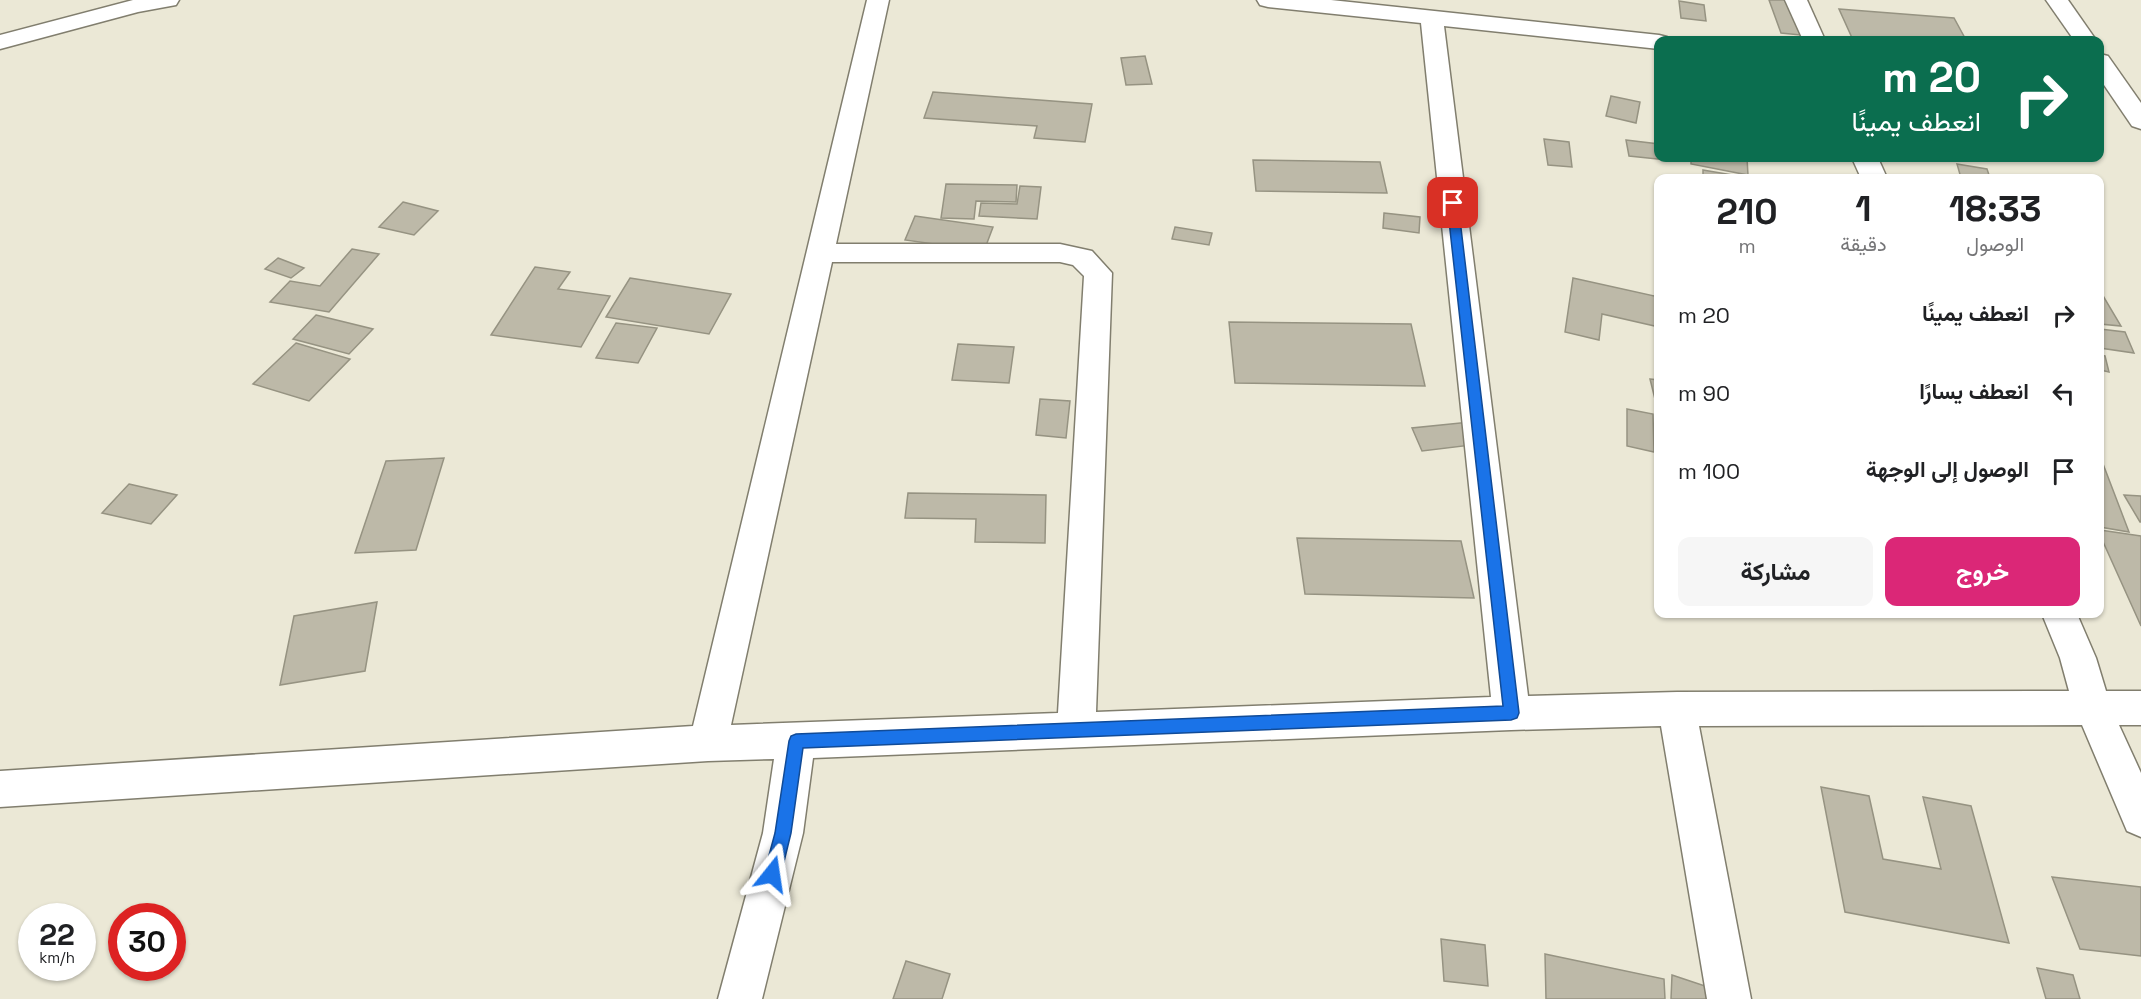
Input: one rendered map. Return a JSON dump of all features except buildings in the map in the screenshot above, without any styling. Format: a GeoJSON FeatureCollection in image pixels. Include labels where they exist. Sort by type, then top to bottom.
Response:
{"type":"FeatureCollection","features":[{"type":"Feature","properties":{"kind":"street"},"geometry":{"type":"LineString","coordinates":[[0,42],[136,6],[168,0]]}},
{"type":"Feature","properties":{"kind":"street"},"geometry":{"type":"LineString","coordinates":[[708,743],[878,0]]}},
{"type":"Feature","properties":{"kind":"street"},"geometry":{"type":"LineString","coordinates":[[1268,0],[1654,41]]}},
{"type":"Feature","properties":{"kind":"street"},"geometry":{"type":"LineString","coordinates":[[1796,0],[1812,36]]}},
{"type":"Feature","properties":{"kind":"street"},"geometry":{"type":"LineString","coordinates":[[2057,0],[2082,36]]}},
{"type":"Feature","properties":{"kind":"street"},"geometry":{"type":"LineString","coordinates":[[1432,18],[1511,713]]}},
{"type":"Feature","properties":{"kind":"street"},"geometry":{"type":"LineString","coordinates":[[2104,67],[2141,121]]}},
{"type":"Feature","properties":{"kind":"street"},"geometry":{"type":"LineString","coordinates":[[2104,95],[2126,98]]}},
{"type":"Feature","properties":{"kind":"street"},"geometry":{"type":"LineString","coordinates":[[820,253],[1060,253],[1082,258],[1098,273],[1076,730]]}},
{"type":"Feature","properties":{"kind":"street"},"geometry":{"type":"LineString","coordinates":[[2062,618],[2078,658],[2093,708],[2141,818]]}},
{"type":"Feature","properties":{"kind":"street"},"geometry":{"type":"LineString","coordinates":[[0,789],[708,743],[1511,713],[1677,709],[2141,708]]}},
{"type":"Feature","properties":{"kind":"street"},"geometry":{"type":"LineString","coordinates":[[1677,709],[1729,999]]}},
{"type":"Feature","properties":{"kind":"street"},"geometry":{"type":"LineString","coordinates":[[740,999],[783,833],[796,741]]}},
{"type":"Feature","properties":{"kind":"route"},"geometry":{"type":"LineString","coordinates":[[772,874],[783,833],[796,741],[1511,713],[1453,203]]}}]}
